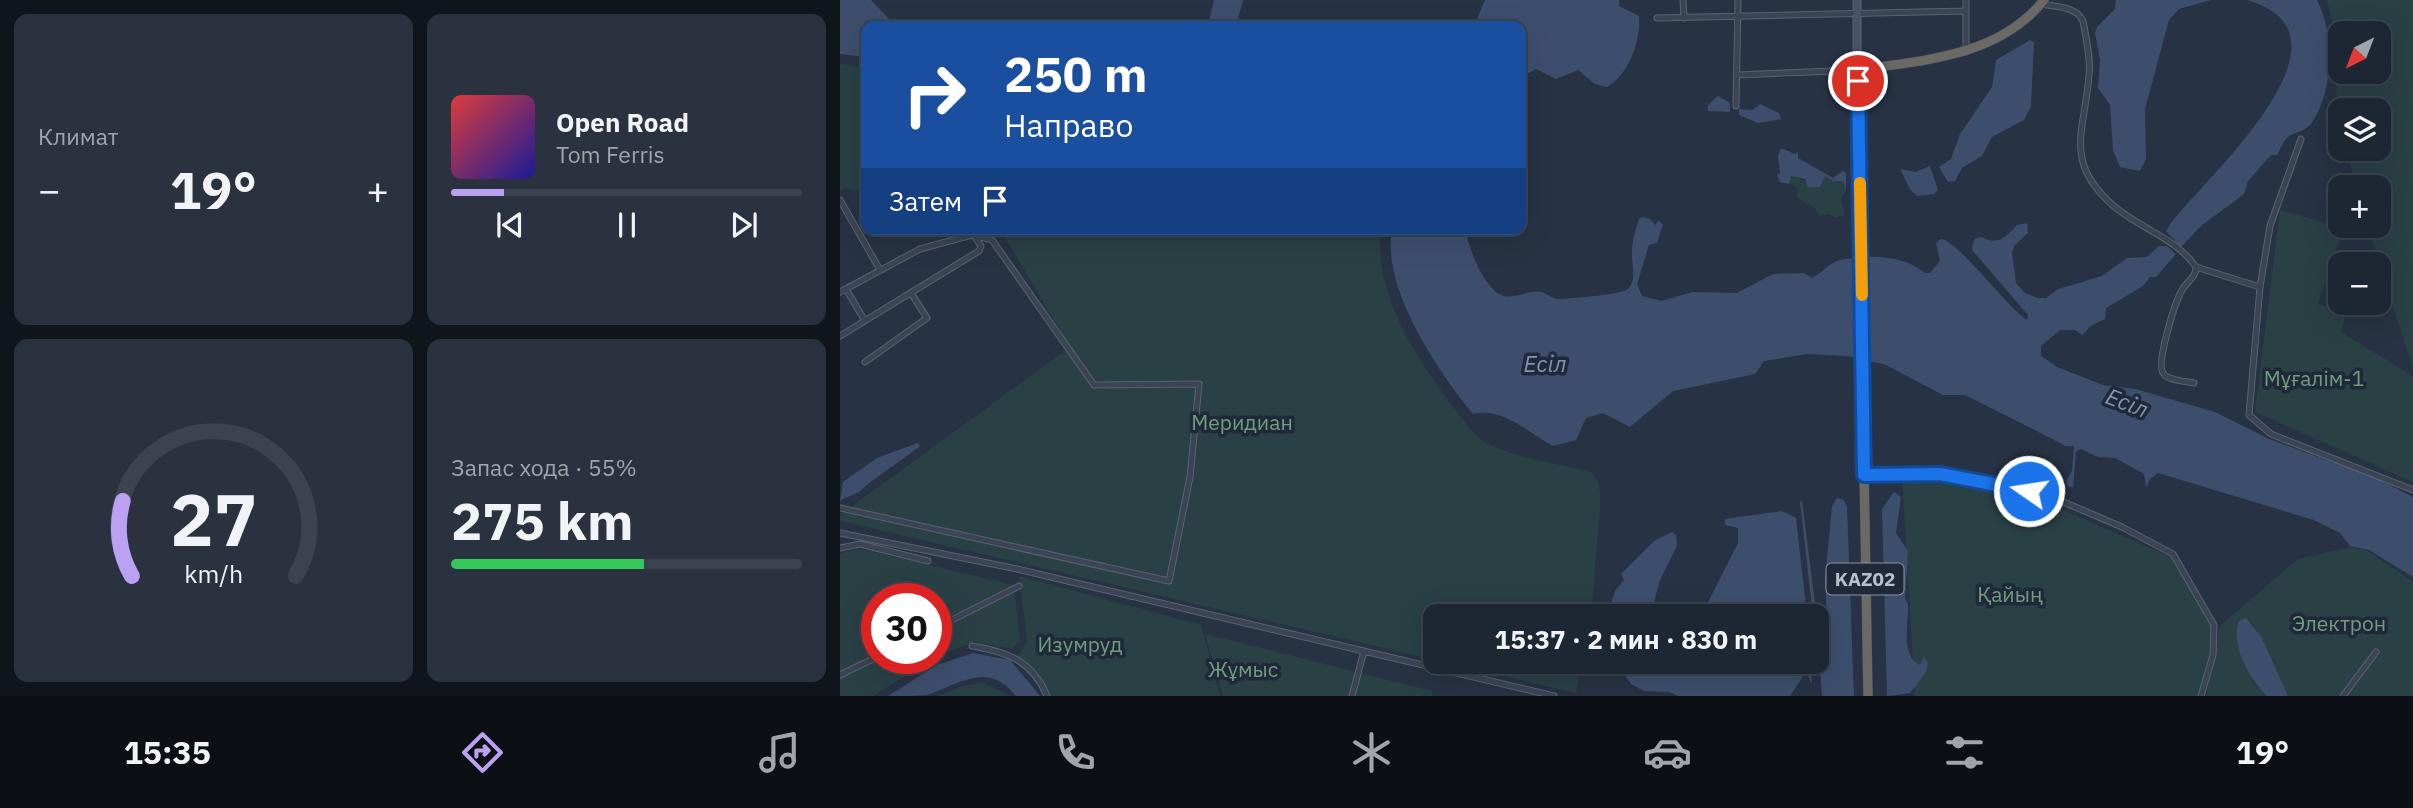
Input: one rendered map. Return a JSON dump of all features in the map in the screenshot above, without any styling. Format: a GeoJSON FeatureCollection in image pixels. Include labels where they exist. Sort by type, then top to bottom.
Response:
{"type":"FeatureCollection","features":[{"type":"Feature","properties":{"kind":"highway"},"geometry":{"type":"LineString","coordinates":[[1857,70],[1966,52],[2006,33],[2043,2]]}},
{"type":"Feature","properties":{"kind":"highway","name":"KAZ02"},"geometry":{"type":"LineString","coordinates":[[1857,70],[1868,696]]}},
{"type":"Feature","properties":{"kind":"main road"},"geometry":{"type":"LineString","coordinates":[[1857,0],[1857,70]]}},
{"type":"Feature","properties":{"kind":"street"},"geometry":{"type":"LineString","coordinates":[[1683,0],[1684,18]]}},
{"type":"Feature","properties":{"kind":"street"},"geometry":{"type":"LineString","coordinates":[[1736,106],[1738,0]]}},
{"type":"Feature","properties":{"kind":"street"},"geometry":{"type":"LineString","coordinates":[[1966,0],[1966,52]]}},
{"type":"Feature","properties":{"kind":"street"},"geometry":{"type":"LineString","coordinates":[[2043,2],[2071,9],[2080,14],[2083,22],[2090,73],[2079,145],[2088,174],[2117,209],[2162,236],[2196,267],[2260,288]]}},
{"type":"Feature","properties":{"kind":"street"},"geometry":{"type":"LineString","coordinates":[[1657,18],[1966,11]]}},
{"type":"Feature","properties":{"kind":"street"},"geometry":{"type":"LineString","coordinates":[[1737,75],[1857,70]]}},
{"type":"Feature","properties":{"kind":"street"},"geometry":{"type":"LineString","coordinates":[[2301,139],[2270,226],[2260,288],[2249,415],[2271,434],[2413,490]]}},
{"type":"Feature","properties":{"kind":"street"},"geometry":{"type":"LineString","coordinates":[[840,200],[880,270]]}},
{"type":"Feature","properties":{"kind":"street"},"geometry":{"type":"LineString","coordinates":[[840,336],[979,251],[981,246],[975,237]]}},
{"type":"Feature","properties":{"kind":"street"},"geometry":{"type":"LineString","coordinates":[[840,508],[1169,581],[1190,477],[1199,383],[1094,385],[992,240],[960,238],[920,249],[843,290],[865,321]]}},
{"type":"Feature","properties":{"kind":"street"},"geometry":{"type":"LineString","coordinates":[[2194,383],[2168,378],[2162,372],[2161,361],[2169,322],[2182,290],[2196,273],[2196,267]]}},
{"type":"Feature","properties":{"kind":"street"},"geometry":{"type":"LineString","coordinates":[[865,362],[927,318],[911,293]]}},
{"type":"Feature","properties":{"kind":"street"},"geometry":{"type":"LineString","coordinates":[[1864,475],[1940,474],[1977,479],[2048,495],[2122,527],[2173,554],[2214,625],[2213,654],[2201,696]]}},
{"type":"Feature","properties":{"kind":"street"},"geometry":{"type":"LineString","coordinates":[[840,533],[1017,569],[1554,696]]}},
{"type":"Feature","properties":{"kind":"street"},"geometry":{"type":"LineString","coordinates":[[840,548],[860,544],[928,561]]}},
{"type":"Feature","properties":{"kind":"street"},"geometry":{"type":"LineString","coordinates":[[952,620],[1019,586]]}},
{"type":"Feature","properties":{"kind":"street"},"geometry":{"type":"LineString","coordinates":[[972,646],[1012,654],[1041,682],[1047,696]]}},
{"type":"Feature","properties":{"kind":"street"},"geometry":{"type":"LineString","coordinates":[[1352,696],[1364,651]]}},
{"type":"Feature","properties":{"kind":"street"},"geometry":{"type":"LineString","coordinates":[[2343,696],[2376,652]]}},
{"type":"Feature","properties":{"kind":"street"},"geometry":{"type":"LineString","coordinates":[[840,676],[861,665]]}},
{"type":"Feature","properties":{"kind":"green space","name":"Мұғалім-1"},"geometry":{"type":"Polygon","coordinates":[[[2327,0],[2413,0],[2413,370],[2391,300],[2391,252],[2376,252],[2372,238],[2391,238],[2391,175],[2353,175],[2349,161],[2391,161],[2391,98],[2336,98],[2336,84],[2391,84],[2391,21],[2332,21],[2327,0]]]}},
{"type":"Feature","properties":{"kind":"green space"},"geometry":{"type":"Polygon","coordinates":[[[840,64],[861,66],[861,192],[845,188],[840,191],[840,64]]]}},
{"type":"Feature","properties":{"kind":"green space"},"geometry":{"type":"Polygon","coordinates":[[[1791,176],[1820,187],[1824,176],[1829,180],[1843,181],[1846,190],[1841,199],[1845,215],[1835,218],[1829,214],[1820,216],[1814,207],[1797,198],[1798,188],[1789,184],[1791,176]]]}},
{"type":"Feature","properties":{"kind":"green space","name":"Мұғалім-1"},"geometry":{"type":"Polygon","coordinates":[[[2280,210],[2328,224],[2328,238],[2341,238],[2336,252],[2328,252],[2328,275],[2318,304],[2328,307],[2328,315],[2345,315],[2341,332],[2413,376],[2413,482],[2255,412],[2280,210]]]}},
{"type":"Feature","properties":{"kind":"green space","name":"Меридиан"},"geometry":{"type":"Polygon","coordinates":[[[1004,235],[1381,235],[1380,252],[1384,277],[1402,327],[1429,374],[1473,432],[1483,441],[1508,452],[1591,472],[1598,482],[1601,497],[1592,604],[1423,604],[1423,657],[840,521],[840,515],[1070,347],[1004,235]]]}},
{"type":"Feature","properties":{"kind":"green space","name":"Қайың"},"geometry":{"type":"Polygon","coordinates":[[[1902,477],[2010,492],[2045,502],[2171,557],[2211,625],[2209,658],[2198,696],[1915,696],[1902,477]]]}},
{"type":"Feature","properties":{"kind":"green space","name":"Электрон"},"geometry":{"type":"Polygon","coordinates":[[[2351,547],[2368,551],[2413,582],[2413,696],[2206,696],[2220,626],[2298,559],[2351,547]]]}},
{"type":"Feature","properties":{"kind":"green space"},"geometry":{"type":"Polygon","coordinates":[[[861,549],[1014,585],[1020,641],[1012,649],[975,642],[952,650],[952,583],[861,583],[861,674],[908,674],[874,696],[840,696],[840,553],[861,549]]]}},
{"type":"Feature","properties":{"kind":"green space","name":"Изумруд"},"geometry":{"type":"Polygon","coordinates":[[[1019,576],[1201,625],[1220,696],[1049,696],[1042,680],[1017,657],[1027,642],[1019,576]]]}},
{"type":"Feature","properties":{"kind":"green space","name":"Жұмыс"},"geometry":{"type":"Polygon","coordinates":[[[1205,634],[1432,691],[1432,696],[1223,696],[1205,634]]]}},
{"type":"Feature","properties":{"kind":"green space"},"geometry":{"type":"Polygon","coordinates":[[[1494,674],[1580,674],[1576,693],[1494,674]]]}},
{"type":"Feature","properties":{"kind":"green space"},"geometry":{"type":"Polygon","coordinates":[[[983,683],[1010,696],[939,696],[959,687],[983,683]]]}},
{"type":"Feature","properties":{"kind":"water"},"geometry":{"type":"Polygon","coordinates":[[[840,0],[871,0],[891,21],[861,21],[861,56],[840,54],[840,0]]]}},
{"type":"Feature","properties":{"kind":"water"},"geometry":{"type":"Polygon","coordinates":[[[1214,0],[1243,0],[1237,21],[1209,21],[1214,0]]]}},
{"type":"Feature","properties":{"kind":"water"},"geometry":{"type":"Polygon","coordinates":[[[1485,0],[1619,0],[1619,6],[1639,16],[1638,36],[1632,56],[1622,74],[1607,87],[1595,84],[1578,70],[1556,79],[1536,69],[1526,76],[1526,21],[1476,21],[1485,0]]]}},
{"type":"Feature","properties":{"kind":"water"},"geometry":{"type":"Polygon","coordinates":[[[2116,0],[2211,0],[2179,9],[2169,20],[2145,109],[2146,159],[2140,171],[2120,167],[2113,150],[2110,105],[2098,88],[2100,60],[2095,33],[2097,27],[2115,9],[2116,0]]]}},
{"type":"Feature","properties":{"kind":"water"},"geometry":{"type":"Polygon","coordinates":[[[2246,0],[2317,0],[2323,13],[2328,39],[2328,77],[2320,108],[2310,125],[2288,137],[2277,155],[2271,155],[2248,181],[2244,194],[2201,226],[2181,247],[2166,231],[2243,141],[2268,107],[2286,73],[2291,42],[2280,17],[2246,0]]]}},
{"type":"Feature","properties":{"kind":"water"},"geometry":{"type":"Polygon","coordinates":[[[2030,40],[2034,42],[2031,106],[2024,120],[1992,137],[1982,156],[1962,168],[1955,181],[1948,182],[1939,167],[1951,159],[1960,134],[1992,87],[1996,60],[2030,40]]]}},
{"type":"Feature","properties":{"kind":"water"},"geometry":{"type":"Polygon","coordinates":[[[1718,96],[1730,103],[1730,112],[1708,111],[1708,105],[1718,96]]]}},
{"type":"Feature","properties":{"kind":"water"},"geometry":{"type":"Polygon","coordinates":[[[1760,104],[1779,113],[1781,119],[1758,123],[1739,115],[1739,109],[1752,110],[1760,104]]]}},
{"type":"Feature","properties":{"kind":"water"},"geometry":{"type":"Polygon","coordinates":[[[1781,148],[1795,154],[1798,151],[1798,158],[1833,178],[1843,171],[1846,173],[1846,190],[1843,181],[1833,181],[1825,176],[1820,187],[1808,187],[1805,179],[1791,176],[1789,184],[1780,182],[1777,175],[1780,173],[1778,156],[1781,148]]]}},
{"type":"Feature","properties":{"kind":"water"},"geometry":{"type":"Polygon","coordinates":[[[1930,166],[1938,190],[1934,194],[1917,196],[1910,189],[1900,169],[1915,172],[1930,166]]]}},
{"type":"Feature","properties":{"kind":"water","name":"Есіл"},"geometry":{"type":"Polygon","coordinates":[[[1639,219],[1650,219],[1655,225],[1658,221],[1663,224],[1657,243],[1649,245],[1637,284],[1642,296],[1661,301],[1693,292],[1737,293],[1773,274],[1804,273],[1812,278],[1833,263],[1851,258],[1896,259],[1930,273],[1940,261],[1936,243],[1941,239],[1959,251],[2027,320],[2028,315],[1972,250],[1974,239],[1982,237],[1997,240],[2017,225],[2027,223],[2028,233],[2014,246],[2012,253],[2016,283],[2025,293],[2038,298],[2046,298],[2058,289],[2102,276],[2127,258],[2147,257],[2159,246],[2167,246],[2176,254],[2156,277],[2150,277],[2143,286],[2106,308],[2105,319],[2092,325],[2082,335],[2075,330],[2060,330],[2041,346],[2041,356],[2057,367],[2103,385],[2135,389],[2215,412],[2269,439],[2376,478],[2413,497],[2413,577],[2369,550],[2350,546],[2340,533],[2314,520],[2158,473],[2150,479],[2146,488],[2144,474],[2115,458],[2098,457],[2081,449],[2076,451],[2073,487],[2069,487],[2066,482],[2072,471],[2074,446],[2066,446],[1965,395],[1943,395],[1886,365],[1849,356],[1807,354],[1764,361],[1755,374],[1673,391],[1630,427],[1603,413],[1586,418],[1576,440],[1553,446],[1504,417],[1473,414],[1444,375],[1415,328],[1395,277],[1392,235],[1466,235],[1479,269],[1499,294],[1511,296],[1541,292],[1561,299],[1608,294],[1629,288],[1633,275],[1633,243],[1639,219]]]}},
{"type":"Feature","properties":{"kind":"water"},"geometry":{"type":"Polygon","coordinates":[[[918,443],[920,446],[860,491],[840,501],[843,482],[877,458],[918,443]]]}},
{"type":"Feature","properties":{"kind":"water"},"geometry":{"type":"Polygon","coordinates":[[[1894,492],[1901,497],[1896,533],[1908,551],[1905,598],[1908,605],[1908,647],[1914,661],[1920,665],[1924,657],[1928,663],[1926,672],[1910,693],[1887,696],[1882,509],[1894,492]]]}},
{"type":"Feature","properties":{"kind":"water"},"geometry":{"type":"Polygon","coordinates":[[[1837,498],[1844,500],[1847,507],[1854,696],[1822,696],[1820,674],[1829,674],[1829,604],[1826,604],[1825,580],[1832,506],[1837,498]]]}},
{"type":"Feature","properties":{"kind":"water"},"geometry":{"type":"Polygon","coordinates":[[[1802,501],[1815,604],[1812,604],[1802,501]]]}},
{"type":"Feature","properties":{"kind":"water"},"geometry":{"type":"Polygon","coordinates":[[[1782,511],[1796,518],[1806,604],[1707,604],[1738,543],[1738,528],[1725,525],[1725,519],[1782,511]]]}},
{"type":"Feature","properties":{"kind":"water"},"geometry":{"type":"Polygon","coordinates":[[[1672,532],[1676,535],[1677,546],[1660,580],[1653,604],[1611,604],[1615,591],[1624,580],[1621,574],[1654,541],[1672,532]]]}},
{"type":"Feature","properties":{"kind":"water"},"geometry":{"type":"Polygon","coordinates":[[[2246,618],[2262,638],[2288,696],[2267,696],[2248,671],[2237,641],[2239,621],[2246,618]]]}},
{"type":"Feature","properties":{"kind":"water"},"geometry":{"type":"Polygon","coordinates":[[[973,653],[1010,660],[1040,696],[1016,696],[995,679],[984,677],[962,681],[927,695],[888,696],[923,674],[952,674],[952,660],[973,653]]]}},
{"type":"Feature","properties":{"kind":"water"},"geometry":{"type":"Polygon","coordinates":[[[1624,674],[1805,674],[1790,696],[1678,696],[1669,692],[1644,691],[1631,684],[1624,674]]]}},
{"type":"Feature","properties":{"kind":"slow traffic"},"geometry":{"type":"LineString","coordinates":[[1860,183],[1862,295]]}},
{"type":"Feature","properties":{"kind":"route"},"geometry":{"type":"LineString","coordinates":[[1858,81],[1864,475],[1903,472],[1940,474],[2029,491]]}}]}
